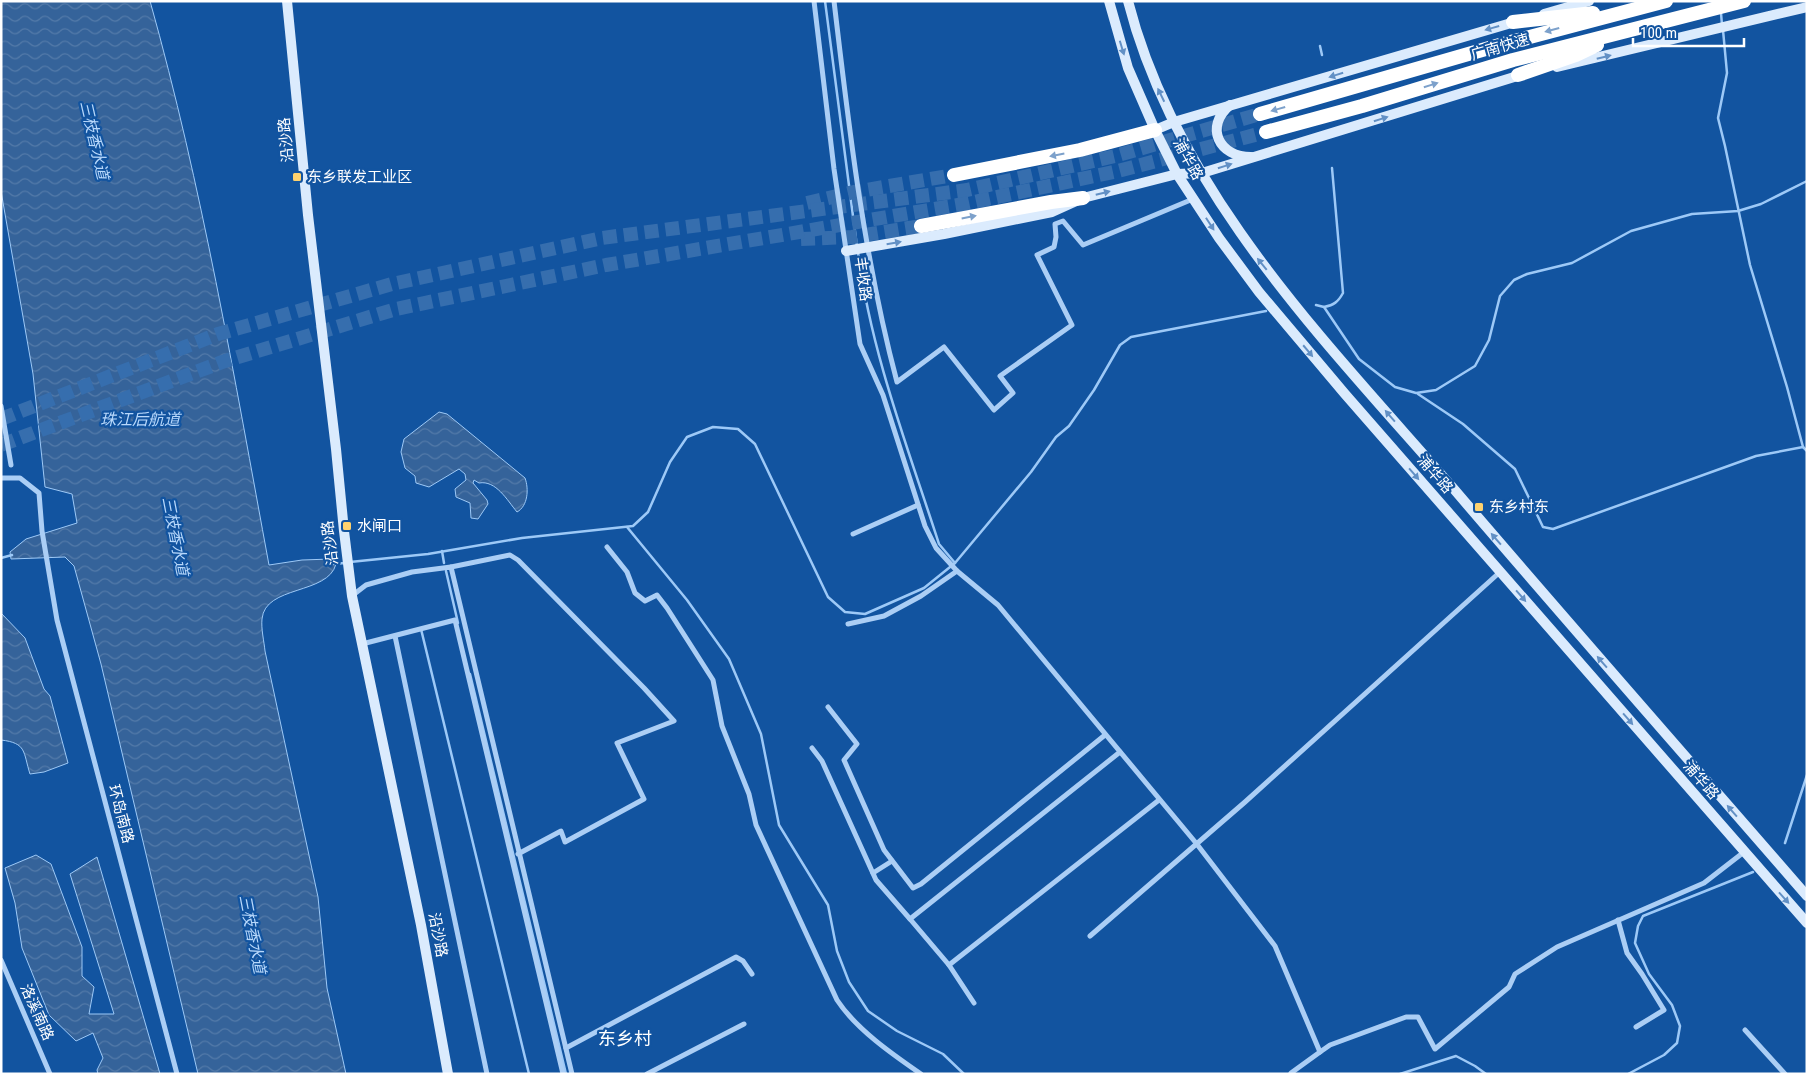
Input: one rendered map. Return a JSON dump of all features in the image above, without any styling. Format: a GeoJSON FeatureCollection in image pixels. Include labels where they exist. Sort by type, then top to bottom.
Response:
{"type":"FeatureCollection","features":[{"type":"Feature","properties":{"kind":"highway","name":"广南快速"},"geometry":{"type":"LineString","coordinates":[[1260,114],[1503,44],[1666,1]]}},
{"type":"Feature","properties":{"kind":"highway","name":"广南快速"},"geometry":{"type":"LineString","coordinates":[[1266,132],[1362,106],[1513,60],[1744,1]]}},
{"type":"Feature","properties":{"kind":"highway"},"geometry":{"type":"LineString","coordinates":[[1513,22],[1566,15],[1630,10]]}},
{"type":"Feature","properties":{"kind":"highway"},"geometry":{"type":"LineString","coordinates":[[1518,75],[1576,55],[1634,29]]}},
{"type":"Feature","properties":{"kind":"highway"},"geometry":{"type":"LineString","coordinates":[[954,175],[1080,150],[1155,130]]}},
{"type":"Feature","properties":{"kind":"highway"},"geometry":{"type":"LineString","coordinates":[[921,226],[1051,202],[1083,198]]}},
{"type":"Feature","properties":{"kind":"main road","name":"沿沙路"},"geometry":{"type":"LineString","coordinates":[[287,1],[308,215],[352,596],[421,924],[448,1074]]}},
{"type":"Feature","properties":{"kind":"main road","name":"浦华路"},"geometry":{"type":"LineString","coordinates":[[1108,1],[1128,68],[1155,130],[1177,174],[1219,238],[1273,310],[1807,923]]}},
{"type":"Feature","properties":{"kind":"main road","name":"浦华路"},"geometry":{"type":"LineString","coordinates":[[1128,1],[1155,83],[1174,122],[1202,174],[1258,258],[1552,604],[1807,896]]}},
{"type":"Feature","properties":{"kind":"main road"},"geometry":{"type":"LineString","coordinates":[[1155,130],[1174,122],[1231,105],[1589,1]]}},
{"type":"Feature","properties":{"kind":"main road"},"geometry":{"type":"LineString","coordinates":[[846,251],[944,234],[1052,212],[1083,198],[1177,174],[1202,174],[1254,156],[1368,123],[1518,75],[1576,63],[1807,7]]}},
{"type":"Feature","properties":{"kind":"main road"},"geometry":{"type":"LineString","coordinates":[[1231,105],[1223,111],[1218,119],[1216,131],[1218,138],[1221,144],[1230,152],[1244,157],[1254,156]]}},
{"type":"Feature","properties":{"kind":"street","name":"丰收路"},"geometry":{"type":"LineString","coordinates":[[814,1],[846,251],[860,344],[883,395],[925,526],[936,548],[957,571],[998,605],[1196,843],[1275,946],[1320,1052]]}},
{"type":"Feature","properties":{"kind":"street"},"geometry":{"type":"LineString","coordinates":[[834,1],[850,140],[882,324],[897,382],[944,347],[994,410],[1013,393],[1000,376],[1072,325],[1037,255],[1054,247],[1056,237],[1055,224],[1063,221],[1084,245],[1193,199]]}},
{"type":"Feature","properties":{"kind":"street"},"geometry":{"type":"LineString","coordinates":[[1,406],[11,465]]}},
{"type":"Feature","properties":{"kind":"street","name":"环岛南路"},"geometry":{"type":"LineString","coordinates":[[1,478],[20,478],[39,493],[42,531],[57,620],[177,1074]]}},
{"type":"Feature","properties":{"kind":"street"},"geometry":{"type":"LineString","coordinates":[[853,534],[918,505]]}},
{"type":"Feature","properties":{"kind":"street"},"geometry":{"type":"LineString","coordinates":[[607,547],[627,572],[635,593],[646,602],[657,595],[668,608],[713,680],[722,726],[749,794],[756,825],[838,1000],[846,1013],[857,1023],[921,1074]]}},
{"type":"Feature","properties":{"kind":"street"},"geometry":{"type":"LineString","coordinates":[[352,596],[366,585],[412,572],[450,567],[510,555],[518,560],[674,721],[617,743],[644,799],[566,842],[561,831],[518,854]]}},
{"type":"Feature","properties":{"kind":"street"},"geometry":{"type":"LineString","coordinates":[[450,567],[572,1074]]}},
{"type":"Feature","properties":{"kind":"street"},"geometry":{"type":"LineString","coordinates":[[848,624],[884,616],[921,596],[957,571]]}},
{"type":"Feature","properties":{"kind":"street"},"geometry":{"type":"LineString","coordinates":[[1090,936],[1245,802],[1500,572]]}},
{"type":"Feature","properties":{"kind":"street"},"geometry":{"type":"LineString","coordinates":[[362,644],[455,620],[563,1074]]}},
{"type":"Feature","properties":{"kind":"street"},"geometry":{"type":"LineString","coordinates":[[395,636],[487,1074]]}},
{"type":"Feature","properties":{"kind":"street"},"geometry":{"type":"LineString","coordinates":[[828,707],[857,744],[844,760],[884,850],[913,888],[921,884],[1106,735]]}},
{"type":"Feature","properties":{"kind":"street"},"geometry":{"type":"LineString","coordinates":[[812,748],[822,760],[876,880],[949,966],[974,1003]]}},
{"type":"Feature","properties":{"kind":"street"},"geometry":{"type":"LineString","coordinates":[[910,919],[1120,752]]}},
{"type":"Feature","properties":{"kind":"street"},"geometry":{"type":"LineString","coordinates":[[949,966],[1159,800]]}},
{"type":"Feature","properties":{"kind":"street"},"geometry":{"type":"LineString","coordinates":[[1292,1074],[1330,1046],[1406,1017],[1418,1017],[1435,1050],[1509,987],[1515,974],[1557,947],[1704,882],[1747,856]]}},
{"type":"Feature","properties":{"kind":"street"},"geometry":{"type":"LineString","coordinates":[[873,873],[892,861]]}},
{"type":"Feature","properties":{"kind":"street"},"geometry":{"type":"LineString","coordinates":[[1618,920],[1627,953],[1664,1010],[1636,1027]]}},
{"type":"Feature","properties":{"kind":"street"},"geometry":{"type":"LineString","coordinates":[[566,1048],[736,957],[743,961],[752,974]]}},
{"type":"Feature","properties":{"kind":"street","name":"洛溪南路"},"geometry":{"type":"LineString","coordinates":[[1,960],[50,1074]]}},
{"type":"Feature","properties":{"kind":"street"},"geometry":{"type":"LineString","coordinates":[[647,1074],[744,1024]]}},
{"type":"Feature","properties":{"kind":"street"},"geometry":{"type":"LineString","coordinates":[[1745,1030],[1785,1074]]}},
{"type":"Feature","properties":{"kind":"water","name":"珠江后航道"},"geometry":{"type":"Polygon","coordinates":[[[1,1],[150,1],[186,141],[216,282],[269,565],[302,560],[331,559],[336,564],[331,574],[321,581],[274,600],[266,608],[262,619],[262,631],[318,897],[327,988],[346,1074],[198,1074],[101,664],[74,566],[65,557],[11,559],[10,552],[26,539],[77,523],[72,494],[45,487],[33,374],[1,191],[1,1]]]}},
{"type":"Feature","properties":{"kind":"water"},"geometry":{"type":"Polygon","coordinates":[[[439,412],[447,414],[525,478],[527,497],[521,509],[517,512],[496,488],[474,480],[473,483],[487,500],[488,504],[478,519],[471,518],[470,503],[456,497],[455,489],[466,480],[465,474],[459,469],[429,487],[416,483],[415,476],[405,468],[401,452],[404,439],[439,412]]]}},
{"type":"Feature","properties":{"kind":"water"},"geometry":{"type":"Polygon","coordinates":[[[1,613],[25,638],[44,689],[50,696],[68,763],[44,772],[30,774],[25,754],[20,746],[16,743],[1,740],[1,613]]]}},
{"type":"Feature","properties":{"kind":"water"},"geometry":{"type":"Polygon","coordinates":[[[36,855],[51,864],[82,947],[82,976],[94,987],[89,1014],[114,1014],[70,874],[97,857],[160,1074],[98,1074],[97,1070],[103,1058],[93,1033],[76,1041],[49,1015],[22,948],[15,903],[5,868],[36,855]]]}},
{"type":"Feature","properties":{"kind":"waterway"},"geometry":{"type":"LineString","coordinates":[[825,1],[857,247]]}},
{"type":"Feature","properties":{"kind":"waterway"},"geometry":{"type":"LineString","coordinates":[[1721,13],[1722,25]]}},
{"type":"Feature","properties":{"kind":"waterway"},"geometry":{"type":"LineString","coordinates":[[1723,30],[1727,73],[1718,118],[1750,265],[1803,447]]}},
{"type":"Feature","properties":{"kind":"waterway"},"geometry":{"type":"LineString","coordinates":[[1320,46],[1322,55]]}},
{"type":"Feature","properties":{"kind":"waterway"},"geometry":{"type":"LineString","coordinates":[[1324,307],[1335,303],[1343,293],[1332,168]]}},
{"type":"Feature","properties":{"kind":"waterway"},"geometry":{"type":"LineString","coordinates":[[1316,305],[1324,307],[1359,359],[1395,387],[1416,393],[1436,390],[1475,366],[1489,340],[1500,296],[1514,280],[1527,274],[1572,263],[1631,231],[1692,214],[1738,211],[1761,204],[1807,181]]}},
{"type":"Feature","properties":{"kind":"waterway"},"geometry":{"type":"LineString","coordinates":[[858,252],[872,327],[903,436],[939,544],[955,563]]}},
{"type":"Feature","properties":{"kind":"waterway"},"geometry":{"type":"LineString","coordinates":[[350,562],[428,554],[522,538],[633,526],[648,512],[670,462],[687,437],[713,427],[738,429],[755,444],[828,597],[845,612],[865,614],[924,588],[955,563],[1031,472],[1056,437],[1069,426],[1094,390],[1120,345],[1131,337],[1266,311]]}},
{"type":"Feature","properties":{"kind":"waterway"},"geometry":{"type":"LineString","coordinates":[[1418,394],[1463,424],[1515,469],[1543,527],[1553,529],[1756,456],[1803,447],[1807,451]]}},
{"type":"Feature","properties":{"kind":"waterway"},"geometry":{"type":"LineString","coordinates":[[627,527],[687,600],[729,659],[761,734],[779,825],[828,905],[837,951],[849,982],[868,1011],[897,1031],[943,1054],[964,1074]]}},
{"type":"Feature","properties":{"kind":"waterway"},"geometry":{"type":"LineString","coordinates":[[442,551],[444,563]]}},
{"type":"Feature","properties":{"kind":"waterway"},"geometry":{"type":"LineString","coordinates":[[1,558],[12,555]]}},
{"type":"Feature","properties":{"kind":"waterway"},"geometry":{"type":"LineString","coordinates":[[333,564],[345,563]]}},
{"type":"Feature","properties":{"kind":"waterway"},"geometry":{"type":"LineString","coordinates":[[446,571],[458,623]]}},
{"type":"Feature","properties":{"kind":"waterway"},"geometry":{"type":"LineString","coordinates":[[421,629],[529,1074]]}},
{"type":"Feature","properties":{"kind":"waterway"},"geometry":{"type":"LineString","coordinates":[[470,674],[566,1074]]}},
{"type":"Feature","properties":{"kind":"waterway"},"geometry":{"type":"LineString","coordinates":[[1785,843],[1807,775]]}},
{"type":"Feature","properties":{"kind":"waterway"},"geometry":{"type":"LineString","coordinates":[[1628,1074],[1664,1055],[1677,1043],[1680,1026],[1672,1005],[1649,974],[1635,943],[1638,926],[1643,916],[1753,872]]}},
{"type":"Feature","properties":{"kind":"waterway"},"geometry":{"type":"LineString","coordinates":[[1400,1074],[1456,1056],[1486,1074]]}},
{"type":"Feature","properties":{"kind":"tunnel"},"geometry":{"type":"LineString","coordinates":[[1,419],[218,334],[392,284],[602,238],[967,190],[1115,156],[1260,114]]}},
{"type":"Feature","properties":{"kind":"tunnel"},"geometry":{"type":"LineString","coordinates":[[1,445],[225,361],[396,309],[606,265],[969,203],[1118,171],[1266,132]]}},
{"type":"Feature","properties":{"kind":"tunnel"},"geometry":{"type":"LineString","coordinates":[[807,203],[854,192],[954,175]]}},
{"type":"Feature","properties":{"kind":"tunnel"},"geometry":{"type":"LineString","coordinates":[[801,239],[852,237],[921,226]]}},
{"type":"Feature","properties":{"kind":"place","name":"东乡联发工业区"},"geometry":{"type":"Point","coordinates":[297,177]}},
{"type":"Feature","properties":{"kind":"place","name":"东乡村东"},"geometry":{"type":"Point","coordinates":[1479,507]}},
{"type":"Feature","properties":{"kind":"place","name":"水闸口"},"geometry":{"type":"Point","coordinates":[347,526]}},
{"type":"Feature","properties":{"kind":"district","name":"东乡村"},"geometry":{"type":"Point","coordinates":[625,1039]}},
{"type":"Feature","properties":{"kind":"water label","name":"三枝香水道"},"geometry":{"type":"Point","coordinates":[95,140]}},
{"type":"Feature","properties":{"kind":"water label","name":"三枝香水道"},"geometry":{"type":"Point","coordinates":[176,536]}},
{"type":"Feature","properties":{"kind":"water label","name":"三枝香水道"},"geometry":{"type":"Point","coordinates":[253,934]}}]}
